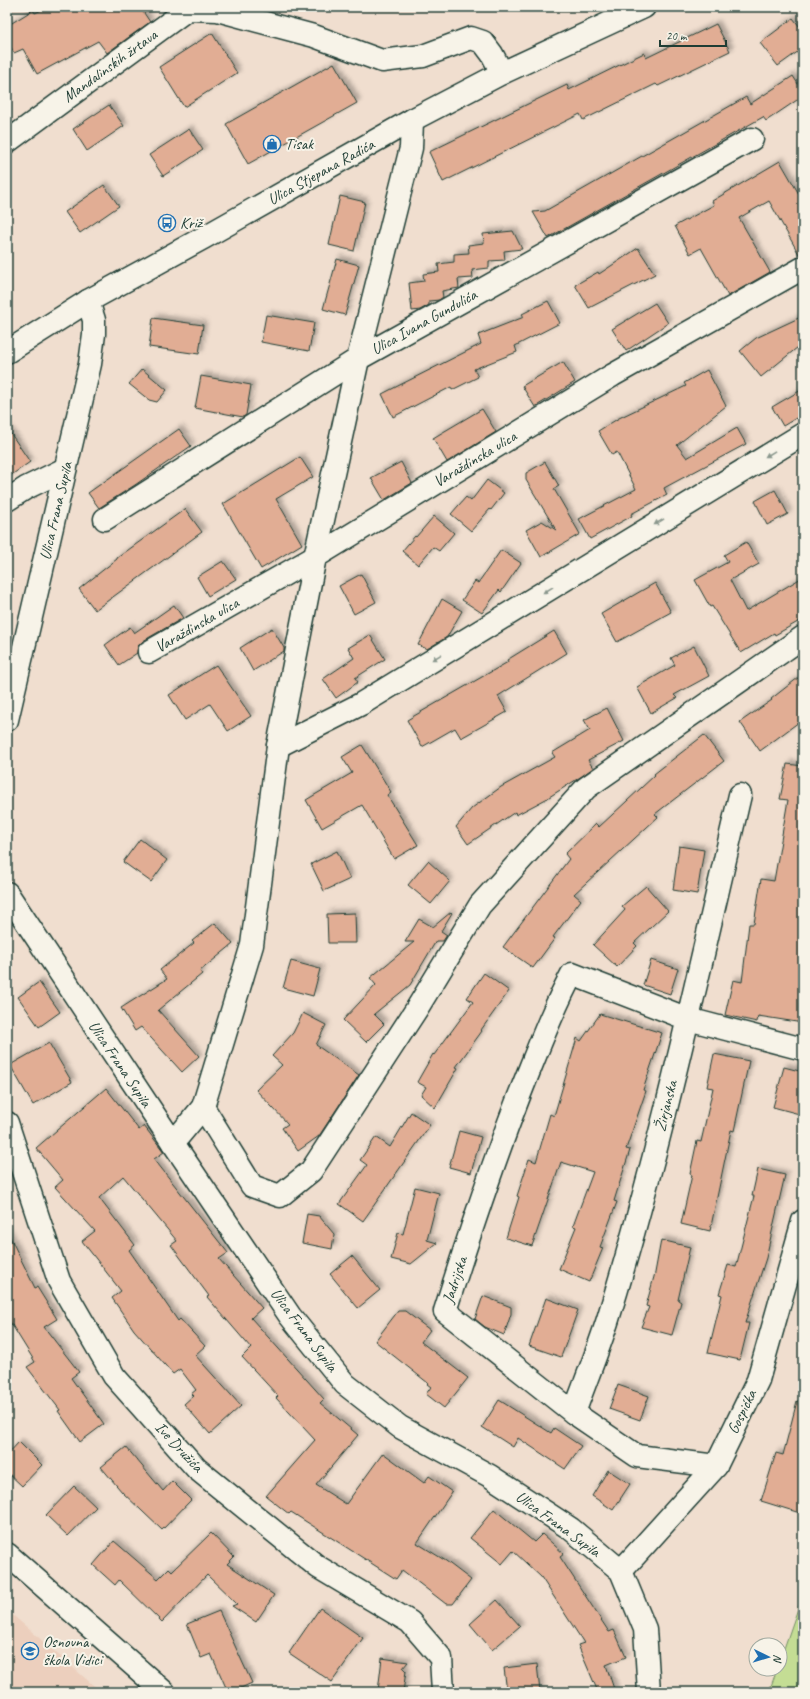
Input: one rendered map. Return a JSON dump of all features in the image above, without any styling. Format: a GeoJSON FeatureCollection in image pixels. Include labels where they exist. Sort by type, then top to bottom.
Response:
{"type":"FeatureCollection","features":[{"type":"Feature","properties":{"kind":"street","name":"Ulica Stjepana Radića"},"geometry":{"type":"LineString","coordinates":[[7,352],[88,301],[412,120],[502,73],[644,7]]}},
{"type":"Feature","properties":{"kind":"street","name":"Mandalinskih žrtava"},"geometry":{"type":"LineString","coordinates":[[7,142],[188,9],[217,10],[314,36],[382,61],[423,56],[471,38],[483,42],[492,54],[502,73]]}},
{"type":"Feature","properties":{"kind":"street"},"geometry":{"type":"LineString","coordinates":[[173,1143],[203,1107],[252,945],[278,746],[315,557],[358,359],[411,148],[412,120]]}},
{"type":"Feature","properties":{"kind":"street","name":"Ulica Ivana Gundulića"},"geometry":{"type":"LineString","coordinates":[[105,519],[358,359],[752,139]]}},
{"type":"Feature","properties":{"kind":"street","name":"Varaždinska ulica"},"geometry":{"type":"LineString","coordinates":[[149,652],[315,557],[613,375],[803,268]]}},
{"type":"Feature","properties":{"kind":"street","name":"Ulica Frana Supila"},"geometry":{"type":"LineString","coordinates":[[7,720],[90,364],[94,334],[94,320],[88,301]]}},
{"type":"Feature","properties":{"kind":"street"},"geometry":{"type":"LineString","coordinates":[[278,746],[360,704],[803,434]]}},
{"type":"Feature","properties":{"kind":"street"},"geometry":{"type":"LineString","coordinates":[[7,500],[26,488],[66,469]]}},
{"type":"Feature","properties":{"kind":"street"},"geometry":{"type":"LineString","coordinates":[[203,1107],[252,1186],[280,1196],[311,1171],[416,1010],[480,905],[586,788],[803,637]]}},
{"type":"Feature","properties":{"kind":"street","name":"Žirjanska"},"geometry":{"type":"LineString","coordinates":[[574,1413],[607,1321],[638,1217],[688,1019],[740,795]]}},
{"type":"Feature","properties":{"kind":"street","name":"Ulica Frana Supila"},"geometry":{"type":"LineString","coordinates":[[7,893],[290,1316],[345,1384],[400,1427],[490,1476],[571,1529],[621,1571],[645,1629],[650,1692]]}},
{"type":"Feature","properties":{"kind":"street","name":"Jadrijska"},"geometry":{"type":"LineString","coordinates":[[688,1019],[572,974],[556,1002],[509,1120],[445,1311],[574,1413],[637,1456],[716,1466]]}},
{"type":"Feature","properties":{"kind":"street"},"geometry":{"type":"LineString","coordinates":[[688,1019],[803,1049]]}},
{"type":"Feature","properties":{"kind":"street","name":"Ive Družića"},"geometry":{"type":"LineString","coordinates":[[7,1123],[59,1280],[114,1376],[197,1469],[318,1567],[410,1622],[441,1658],[443,1692]]}},
{"type":"Feature","properties":{"kind":"street","name":"Gospićka"},"geometry":{"type":"LineString","coordinates":[[621,1571],[716,1466],[758,1380],[803,1221]]}},
{"type":"Feature","properties":{"kind":"street"},"geometry":{"type":"LineString","coordinates":[[7,1554],[164,1692]]}},
{"type":"Feature","properties":{"kind":"shaded area","name":"Osnovna škola Vidici"},"geometry":{"type":"Polygon","coordinates":[[[7,1610],[101,1692],[7,1692],[7,1610]]]}},
{"type":"Feature","properties":{"kind":"green space"},"geometry":{"type":"Polygon","coordinates":[[[803,1594],[803,1692],[769,1692],[774,1677],[788,1677],[788,1637],[803,1594]]]}},
{"type":"Feature","properties":{"kind":"building"},"geometry":{"type":"Polygon","coordinates":[[[48,7],[140,7],[150,22],[107,53],[98,41],[37,74],[23,49],[14,53],[7,41],[7,26],[33,10],[35,13],[48,7]]]}},
{"type":"Feature","properties":{"kind":"building"},"geometry":{"type":"Polygon","coordinates":[[[793,18],[803,31],[803,48],[778,66],[760,43],[793,18]]]}},
{"type":"Feature","properties":{"kind":"building"},"geometry":{"type":"Polygon","coordinates":[[[716,24],[730,51],[658,86],[656,84],[583,120],[580,114],[443,182],[429,152],[567,85],[569,90],[644,53],[646,58],[716,24]]]}},
{"type":"Feature","properties":{"kind":"building"},"geometry":{"type":"Polygon","coordinates":[[[212,33],[237,73],[184,107],[159,67],[212,33]]]}},
{"type":"Feature","properties":{"kind":"building"},"geometry":{"type":"Polygon","coordinates":[[[334,63],[357,103],[248,164],[226,124],[334,63]]]}},
{"type":"Feature","properties":{"kind":"building"},"geometry":{"type":"Polygon","coordinates":[[[793,76],[803,92],[803,96],[766,121],[763,117],[548,238],[533,212],[545,211],[746,97],[750,104],[793,76]]]}},
{"type":"Feature","properties":{"kind":"building"},"geometry":{"type":"Polygon","coordinates":[[[109,105],[124,126],[87,151],[73,129],[109,105]]]}},
{"type":"Feature","properties":{"kind":"building"},"geometry":{"type":"Polygon","coordinates":[[[189,129],[203,150],[163,176],[149,155],[189,129]]]}},
{"type":"Feature","properties":{"kind":"building"},"geometry":{"type":"Polygon","coordinates":[[[780,161],[803,201],[803,256],[800,256],[769,201],[739,218],[770,272],[728,296],[701,248],[690,254],[675,226],[714,205],[712,201],[780,161]]]}},
{"type":"Feature","properties":{"kind":"building"},"geometry":{"type":"Polygon","coordinates":[[[104,185],[119,206],[80,233],[65,212],[104,185]]]}},
{"type":"Feature","properties":{"kind":"building"},"geometry":{"type":"Polygon","coordinates":[[[340,196],[365,202],[354,251],[329,245],[340,196]]]}},
{"type":"Feature","properties":{"kind":"building"},"geometry":{"type":"Polygon","coordinates":[[[513,231],[522,249],[504,251],[505,260],[489,261],[489,268],[472,270],[473,278],[458,279],[459,288],[442,291],[443,297],[439,300],[429,301],[429,305],[420,310],[412,311],[409,283],[424,281],[423,274],[439,272],[438,264],[454,262],[454,254],[469,253],[468,245],[484,243],[483,234],[513,231]]]}},
{"type":"Feature","properties":{"kind":"building"},"geometry":{"type":"Polygon","coordinates":[[[638,248],[655,274],[589,308],[575,285],[598,272],[599,274],[638,248]]]}},
{"type":"Feature","properties":{"kind":"building"},"geometry":{"type":"Polygon","coordinates":[[[337,259],[359,265],[345,315],[323,309],[337,259]]]}},
{"type":"Feature","properties":{"kind":"building"},"geometry":{"type":"Polygon","coordinates":[[[548,301],[560,323],[515,346],[517,352],[474,369],[478,377],[452,390],[451,387],[393,417],[382,394],[481,344],[478,335],[524,317],[522,314],[548,301]]]}},
{"type":"Feature","properties":{"kind":"building"},"geometry":{"type":"Polygon","coordinates":[[[655,303],[668,323],[626,351],[612,329],[655,303]]]}},
{"type":"Feature","properties":{"kind":"building"},"geometry":{"type":"Polygon","coordinates":[[[266,315],[314,323],[309,351],[261,342],[266,315]]]}},
{"type":"Feature","properties":{"kind":"building"},"geometry":{"type":"Polygon","coordinates":[[[803,316],[803,343],[761,377],[740,351],[756,338],[803,316]]]}},
{"type":"Feature","properties":{"kind":"building"},"geometry":{"type":"Polygon","coordinates":[[[153,318],[203,325],[199,354],[149,347],[153,318]]]}},
{"type":"Feature","properties":{"kind":"building"},"geometry":{"type":"Polygon","coordinates":[[[563,362],[575,382],[535,407],[522,386],[563,362]]]}},
{"type":"Feature","properties":{"kind":"building"},"geometry":{"type":"Polygon","coordinates":[[[142,369],[167,390],[157,402],[149,400],[129,384],[142,369]]]}},
{"type":"Feature","properties":{"kind":"building"},"geometry":{"type":"Polygon","coordinates":[[[707,370],[726,406],[677,445],[687,458],[737,428],[746,444],[664,488],[667,495],[631,514],[632,516],[590,539],[579,519],[636,489],[617,452],[612,455],[598,431],[619,418],[686,386],[684,383],[707,370]]]}},
{"type":"Feature","properties":{"kind":"building"},"geometry":{"type":"Polygon","coordinates":[[[201,376],[251,385],[246,415],[243,417],[195,408],[201,376]]]}},
{"type":"Feature","properties":{"kind":"building"},"geometry":{"type":"Polygon","coordinates":[[[803,389],[803,414],[783,426],[772,407],[803,389]]]}},
{"type":"Feature","properties":{"kind":"building"},"geometry":{"type":"Polygon","coordinates":[[[482,409],[496,432],[447,462],[433,438],[482,409]]]}},
{"type":"Feature","properties":{"kind":"building"},"geometry":{"type":"Polygon","coordinates":[[[7,428],[30,462],[7,478],[7,428]]]}},
{"type":"Feature","properties":{"kind":"building"},"geometry":{"type":"Polygon","coordinates":[[[179,429],[191,446],[99,508],[88,493],[179,429]]]}},
{"type":"Feature","properties":{"kind":"building"},"geometry":{"type":"Polygon","coordinates":[[[300,457],[313,477],[276,499],[302,544],[261,569],[223,504],[300,457]]]}},
{"type":"Feature","properties":{"kind":"building"},"geometry":{"type":"Polygon","coordinates":[[[401,462],[412,483],[384,500],[371,478],[401,462]]]}},
{"type":"Feature","properties":{"kind":"building"},"geometry":{"type":"Polygon","coordinates":[[[545,462],[559,486],[554,489],[580,534],[541,557],[526,530],[542,521],[556,530],[526,480],[526,473],[545,462]]]}},
{"type":"Feature","properties":{"kind":"building"},"geometry":{"type":"Polygon","coordinates":[[[487,480],[504,493],[491,510],[490,509],[471,531],[451,514],[466,497],[471,501],[487,480]]]}},
{"type":"Feature","properties":{"kind":"building"},"geometry":{"type":"Polygon","coordinates":[[[775,490],[788,514],[767,525],[755,501],[775,490]]]}},
{"type":"Feature","properties":{"kind":"building"},"geometry":{"type":"Polygon","coordinates":[[[185,509],[202,532],[95,610],[79,589],[117,558],[185,509]]]}},
{"type":"Feature","properties":{"kind":"building"},"geometry":{"type":"Polygon","coordinates":[[[434,516],[454,533],[439,551],[433,547],[418,565],[402,551],[434,516]]]}},
{"type":"Feature","properties":{"kind":"building"},"geometry":{"type":"Polygon","coordinates":[[[746,542],[759,564],[730,580],[746,611],[803,577],[803,619],[775,635],[774,633],[741,653],[712,606],[710,607],[695,580],[728,562],[724,555],[746,542]]]}},
{"type":"Feature","properties":{"kind":"building"},"geometry":{"type":"Polygon","coordinates":[[[501,550],[521,563],[501,592],[499,590],[482,613],[462,600],[475,581],[478,583],[501,550]]]}},
{"type":"Feature","properties":{"kind":"building"},"geometry":{"type":"Polygon","coordinates":[[[223,561],[236,579],[208,596],[197,577],[223,561]]]}},
{"type":"Feature","properties":{"kind":"building"},"geometry":{"type":"Polygon","coordinates":[[[361,574],[376,602],[354,614],[339,586],[361,574]]]}},
{"type":"Feature","properties":{"kind":"building"},"geometry":{"type":"Polygon","coordinates":[[[655,583],[671,612],[617,642],[601,614],[655,583]]]}},
{"type":"Feature","properties":{"kind":"building"},"geometry":{"type":"Polygon","coordinates":[[[442,599],[462,611],[447,637],[427,649],[418,645],[442,599]]]}},
{"type":"Feature","properties":{"kind":"building"},"geometry":{"type":"Polygon","coordinates":[[[174,605],[183,618],[143,641],[138,646],[137,653],[119,665],[105,645],[130,627],[134,633],[174,605]]]}},
{"type":"Feature","properties":{"kind":"building"},"geometry":{"type":"Polygon","coordinates":[[[272,628],[284,648],[284,651],[253,671],[240,648],[272,628]]]}},
{"type":"Feature","properties":{"kind":"building"},"geometry":{"type":"Polygon","coordinates":[[[554,631],[567,653],[498,696],[507,712],[461,738],[455,728],[422,747],[407,720],[508,662],[507,660],[554,631]]]}},
{"type":"Feature","properties":{"kind":"building"},"geometry":{"type":"Polygon","coordinates":[[[370,635],[385,659],[355,678],[358,682],[336,698],[323,679],[354,658],[348,648],[370,635]]]}},
{"type":"Feature","properties":{"kind":"building"},"geometry":{"type":"Polygon","coordinates":[[[694,646],[709,676],[674,695],[677,698],[651,713],[637,687],[675,665],[671,658],[694,646]]]}},
{"type":"Feature","properties":{"kind":"building"},"geometry":{"type":"Polygon","coordinates":[[[216,665],[251,716],[228,731],[210,704],[185,720],[169,695],[216,665]]]}},
{"type":"Feature","properties":{"kind":"building"},"geometry":{"type":"Polygon","coordinates":[[[803,674],[803,719],[760,751],[740,722],[772,700],[771,699],[803,674]]]}},
{"type":"Feature","properties":{"kind":"building"},"geometry":{"type":"Polygon","coordinates":[[[607,708],[624,741],[588,760],[593,768],[582,776],[546,799],[516,815],[515,812],[468,844],[456,827],[472,808],[501,787],[555,757],[552,753],[590,730],[584,720],[607,708]]]}},
{"type":"Feature","properties":{"kind":"building"},"geometry":{"type":"Polygon","coordinates":[[[704,735],[724,761],[655,814],[658,817],[574,894],[581,900],[553,937],[555,938],[533,968],[503,947],[569,859],[565,854],[596,824],[599,827],[655,775],[654,774],[704,735]]]}},
{"type":"Feature","properties":{"kind":"building"},"geometry":{"type":"Polygon","coordinates":[[[362,745],[391,792],[387,795],[418,845],[394,859],[362,805],[322,828],[306,800],[352,773],[342,757],[362,745]]]}},
{"type":"Feature","properties":{"kind":"building"},"geometry":{"type":"Polygon","coordinates":[[[787,764],[803,766],[803,1023],[758,1016],[757,1022],[725,1015],[733,980],[742,982],[749,924],[754,924],[761,879],[774,881],[788,800],[780,799],[787,764]]]}},
{"type":"Feature","properties":{"kind":"building"},"geometry":{"type":"Polygon","coordinates":[[[140,839],[167,860],[151,882],[123,862],[140,839]]]}},
{"type":"Feature","properties":{"kind":"building"},"geometry":{"type":"Polygon","coordinates":[[[679,846],[704,850],[697,894],[673,890],[679,846]]]}},
{"type":"Feature","properties":{"kind":"building"},"geometry":{"type":"Polygon","coordinates":[[[337,851],[350,879],[324,891],[311,864],[337,851]]]}},
{"type":"Feature","properties":{"kind":"building"},"geometry":{"type":"Polygon","coordinates":[[[428,861],[450,881],[431,904],[408,885],[428,861]]]}},
{"type":"Feature","properties":{"kind":"building"},"geometry":{"type":"Polygon","coordinates":[[[646,886],[668,911],[634,943],[637,946],[617,967],[593,945],[625,910],[622,906],[646,886]]]}},
{"type":"Feature","properties":{"kind":"building"},"geometry":{"type":"Polygon","coordinates":[[[451,912],[452,913],[441,931],[447,935],[443,941],[436,941],[410,985],[374,1014],[384,1024],[366,1042],[343,1020],[376,985],[370,978],[414,942],[405,942],[419,919],[433,927],[451,912]]]}},
{"type":"Feature","properties":{"kind":"building"},"geometry":{"type":"Polygon","coordinates":[[[355,913],[356,943],[328,943],[327,914],[355,913]]]}},
{"type":"Feature","properties":{"kind":"building"},"geometry":{"type":"Polygon","coordinates":[[[215,923],[233,944],[200,971],[202,974],[158,1010],[199,1056],[182,1072],[141,1027],[135,1031],[121,1008],[167,979],[160,970],[194,943],[192,941],[215,923]]]}},
{"type":"Feature","properties":{"kind":"building"},"geometry":{"type":"Polygon","coordinates":[[[651,960],[678,969],[670,994],[643,985],[651,960]]]}},
{"type":"Feature","properties":{"kind":"building"},"geometry":{"type":"Polygon","coordinates":[[[291,961],[320,969],[313,996],[283,988],[291,961]]]}},
{"type":"Feature","properties":{"kind":"building"},"geometry":{"type":"Polygon","coordinates":[[[484,973],[509,991],[456,1067],[458,1068],[435,1108],[421,1095],[426,1087],[417,1082],[433,1054],[434,1055],[473,1002],[467,998],[484,973]]]}},
{"type":"Feature","properties":{"kind":"building"},"geometry":{"type":"Polygon","coordinates":[[[39,982],[60,1012],[39,1027],[18,997],[39,982]]]}},
{"type":"Feature","properties":{"kind":"building"},"geometry":{"type":"Polygon","coordinates":[[[303,1013],[326,1025],[316,1045],[359,1075],[319,1136],[298,1151],[282,1128],[288,1124],[256,1090],[282,1065],[272,1056],[293,1033],[303,1013]]]}},
{"type":"Feature","properties":{"kind":"building"},"geometry":{"type":"Polygon","coordinates":[[[600,1014],[662,1033],[643,1090],[646,1091],[626,1149],[630,1150],[614,1201],[617,1202],[600,1247],[603,1248],[589,1282],[559,1269],[576,1227],[573,1226],[593,1172],[561,1162],[532,1246],[506,1238],[529,1159],[536,1162],[550,1114],[554,1116],[577,1038],[581,1041],[600,1014]]]}},
{"type":"Feature","properties":{"kind":"building"},"geometry":{"type":"Polygon","coordinates":[[[49,1043],[72,1082],[33,1105],[10,1065],[49,1043]]]}},
{"type":"Feature","properties":{"kind":"building"},"geometry":{"type":"Polygon","coordinates":[[[714,1054],[749,1061],[734,1131],[731,1130],[710,1231],[681,1224],[692,1175],[690,1174],[697,1141],[701,1142],[713,1088],[707,1087],[714,1054]]]}},
{"type":"Feature","properties":{"kind":"building"},"geometry":{"type":"Polygon","coordinates":[[[784,1067],[803,1072],[803,1115],[773,1107],[784,1067]]]}},
{"type":"Feature","properties":{"kind":"building"},"geometry":{"type":"Polygon","coordinates":[[[106,1088],[139,1130],[144,1126],[164,1152],[154,1159],[228,1253],[219,1259],[262,1308],[251,1318],[324,1399],[320,1403],[358,1435],[316,1485],[346,1504],[383,1453],[424,1483],[429,1476],[452,1492],[417,1543],[446,1561],[471,1580],[453,1604],[446,1604],[402,1570],[396,1579],[291,1512],[289,1514],[266,1496],[315,1440],[276,1398],[278,1396],[242,1357],[251,1348],[207,1297],[209,1296],[171,1245],[177,1241],[123,1176],[99,1198],[135,1245],[129,1250],[178,1321],[180,1319],[205,1346],[195,1355],[241,1406],[210,1434],[184,1404],[193,1396],[191,1394],[196,1390],[180,1369],[173,1374],[134,1330],[112,1298],[121,1291],[82,1241],[95,1231],[55,1187],[63,1180],[36,1148],[106,1088]]]}},
{"type":"Feature","properties":{"kind":"building"},"geometry":{"type":"Polygon","coordinates":[[[411,1112],[430,1125],[363,1221],[339,1204],[367,1165],[360,1160],[376,1137],[390,1147],[411,1112]]]}},
{"type":"Feature","properties":{"kind":"building"},"geometry":{"type":"Polygon","coordinates":[[[459,1131],[481,1137],[471,1173],[449,1167],[459,1131]]]}},
{"type":"Feature","properties":{"kind":"building"},"geometry":{"type":"Polygon","coordinates":[[[758,1169],[785,1175],[766,1258],[745,1323],[749,1323],[740,1360],[708,1353],[722,1295],[719,1294],[728,1265],[736,1267],[754,1196],[752,1196],[758,1169]]]}},
{"type":"Feature","properties":{"kind":"building"},"geometry":{"type":"Polygon","coordinates":[[[415,1187],[439,1193],[427,1240],[437,1243],[411,1264],[391,1259],[398,1233],[403,1234],[415,1187]]]}},
{"type":"Feature","properties":{"kind":"building"},"geometry":{"type":"Polygon","coordinates":[[[307,1214],[319,1216],[334,1234],[332,1249],[302,1243],[307,1214]]]}},
{"type":"Feature","properties":{"kind":"building"},"geometry":{"type":"Polygon","coordinates":[[[7,1231],[35,1288],[37,1287],[57,1319],[44,1327],[79,1372],[71,1378],[104,1424],[80,1442],[58,1411],[60,1410],[27,1367],[35,1362],[7,1317],[7,1231]]]}},
{"type":"Feature","properties":{"kind":"building"},"geometry":{"type":"Polygon","coordinates":[[[661,1240],[690,1247],[678,1300],[681,1302],[672,1335],[641,1327],[649,1307],[646,1306],[655,1273],[661,1240]]]}},
{"type":"Feature","properties":{"kind":"building"},"geometry":{"type":"Polygon","coordinates":[[[352,1256],[380,1290],[358,1308],[330,1274],[352,1256]]]}},
{"type":"Feature","properties":{"kind":"building"},"geometry":{"type":"Polygon","coordinates":[[[483,1296],[511,1307],[511,1314],[504,1335],[485,1327],[475,1319],[483,1296]]]}},
{"type":"Feature","properties":{"kind":"building"},"geometry":{"type":"Polygon","coordinates":[[[546,1298],[578,1310],[561,1357],[529,1346],[546,1298]]]}},
{"type":"Feature","properties":{"kind":"building"},"geometry":{"type":"Polygon","coordinates":[[[398,1311],[405,1311],[430,1330],[421,1342],[468,1378],[444,1408],[426,1394],[431,1387],[427,1384],[428,1383],[375,1341],[398,1311]]]}},
{"type":"Feature","properties":{"kind":"building"},"geometry":{"type":"Polygon","coordinates":[[[618,1385],[649,1396],[640,1420],[609,1409],[618,1385]]]}},
{"type":"Feature","properties":{"kind":"building"},"geometry":{"type":"Polygon","coordinates":[[[499,1400],[551,1433],[554,1428],[581,1446],[565,1469],[518,1438],[513,1447],[482,1427],[499,1400]]]}},
{"type":"Feature","properties":{"kind":"building"},"geometry":{"type":"Polygon","coordinates":[[[797,1401],[803,1402],[803,1503],[800,1513],[761,1501],[776,1453],[783,1455],[797,1401]]]}},
{"type":"Feature","properties":{"kind":"building"},"geometry":{"type":"Polygon","coordinates":[[[19,1442],[42,1465],[22,1486],[7,1472],[7,1455],[19,1442]]]}},
{"type":"Feature","properties":{"kind":"building"},"geometry":{"type":"Polygon","coordinates":[[[126,1447],[163,1491],[172,1481],[191,1500],[162,1530],[122,1492],[101,1467],[126,1447]]]}},
{"type":"Feature","properties":{"kind":"building"},"geometry":{"type":"Polygon","coordinates":[[[608,1470],[630,1484],[613,1510],[592,1496],[608,1470]]]}},
{"type":"Feature","properties":{"kind":"building"},"geometry":{"type":"Polygon","coordinates":[[[74,1486],[96,1507],[68,1536],[46,1515],[74,1486]]]}},
{"type":"Feature","properties":{"kind":"building"},"geometry":{"type":"Polygon","coordinates":[[[494,1509],[534,1542],[542,1534],[564,1554],[560,1557],[609,1632],[614,1630],[626,1657],[606,1665],[615,1692],[598,1692],[578,1645],[584,1643],[541,1577],[513,1551],[502,1564],[470,1538],[494,1509]]]}},
{"type":"Feature","properties":{"kind":"building"},"geometry":{"type":"Polygon","coordinates":[[[211,1533],[234,1557],[227,1564],[274,1595],[256,1622],[232,1606],[237,1604],[207,1575],[162,1622],[119,1580],[115,1585],[93,1565],[114,1541],[158,1579],[169,1568],[172,1571],[211,1533]]]}},
{"type":"Feature","properties":{"kind":"building"},"geometry":{"type":"Polygon","coordinates":[[[497,1600],[520,1626],[492,1650],[470,1624],[497,1600]]]}},
{"type":"Feature","properties":{"kind":"building"},"geometry":{"type":"Polygon","coordinates":[[[320,1608],[363,1638],[332,1682],[289,1653],[320,1608]]]}},
{"type":"Feature","properties":{"kind":"building"},"geometry":{"type":"Polygon","coordinates":[[[219,1611],[252,1683],[232,1692],[228,1692],[211,1654],[201,1658],[187,1624],[219,1611]]]}},
{"type":"Feature","properties":{"kind":"building"},"geometry":{"type":"Polygon","coordinates":[[[382,1658],[408,1662],[403,1668],[406,1671],[403,1692],[378,1691],[382,1658]]]}},
{"type":"Feature","properties":{"kind":"building"},"geometry":{"type":"Polygon","coordinates":[[[537,1664],[540,1692],[507,1692],[504,1668],[537,1664]]]}},
{"type":"Feature","properties":{"kind":"place","name":"Tisak"},"geometry":{"type":"Point","coordinates":[272,144]}},
{"type":"Feature","properties":{"kind":"place","name":"Križ"},"geometry":{"type":"Point","coordinates":[167,223]}},
{"type":"Feature","properties":{"kind":"place","name":"Osnovna škola Vidici"},"geometry":{"type":"Point","coordinates":[30,1651]}}]}
